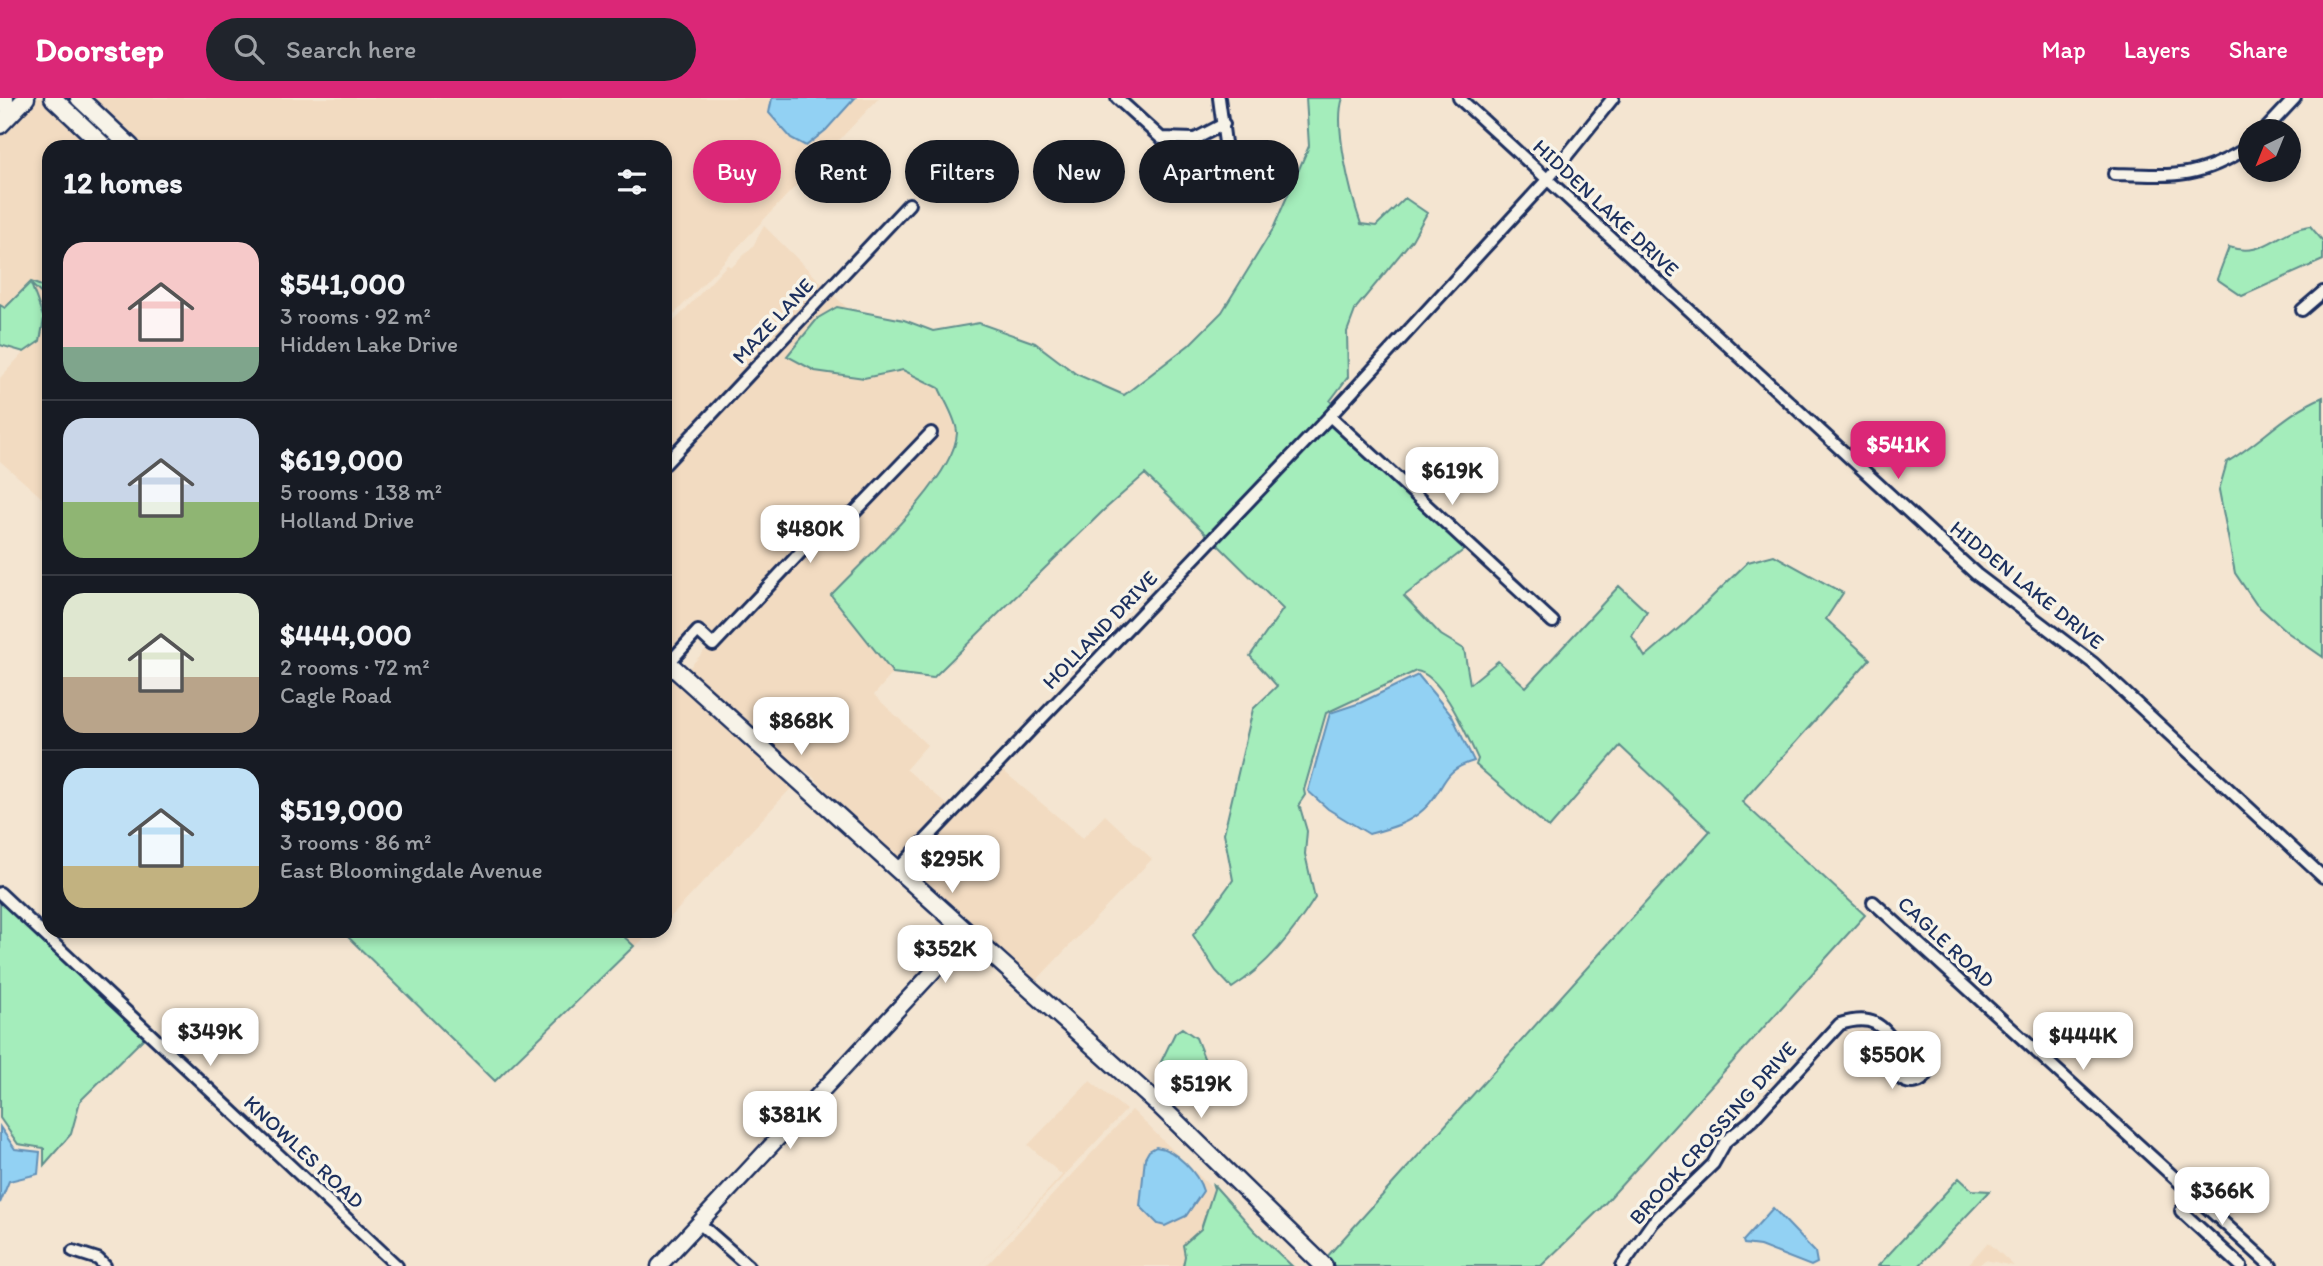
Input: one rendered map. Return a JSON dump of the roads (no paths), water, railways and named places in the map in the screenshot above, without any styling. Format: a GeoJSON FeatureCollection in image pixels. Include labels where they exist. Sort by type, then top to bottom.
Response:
{"type":"FeatureCollection","features":[{"type":"Feature","properties":{"kind":"main road"},"geometry":{"type":"LineString","coordinates":[[0,104],[5,98]]}},
{"type":"Feature","properties":{"kind":"main road"},"geometry":{"type":"LineString","coordinates":[[0,125],[26,98]]}},
{"type":"Feature","properties":{"kind":"main road"},"geometry":{"type":"LineString","coordinates":[[52,98],[97,140]]}},
{"type":"Feature","properties":{"kind":"main road"},"geometry":{"type":"LineString","coordinates":[[79,98],[124,140]]}},
{"type":"Feature","properties":{"kind":"main road"},"geometry":{"type":"LineString","coordinates":[[672,667],[1171,1116],[1324,1266]]}},
{"type":"Feature","properties":{"kind":"street"},"geometry":{"type":"LineString","coordinates":[[1117,98],[1161,138],[1195,139],[1224,124]]}},
{"type":"Feature","properties":{"kind":"street"},"geometry":{"type":"LineString","coordinates":[[1219,98],[1226,140]]}},
{"type":"Feature","properties":{"kind":"street","name":"HIDDEN LAKE DRIVE"},"geometry":{"type":"LineString","coordinates":[[1458,98],[1976,575],[2093,663],[2323,877]]}},
{"type":"Feature","properties":{"kind":"street","name":"HOLLAND DRIVE"},"geometry":{"type":"LineString","coordinates":[[897,870],[1330,416],[1547,180],[1613,98]]}},
{"type":"Feature","properties":{"kind":"street"},"geometry":{"type":"LineString","coordinates":[[2275,119],[2295,98]]}},
{"type":"Feature","properties":{"kind":"street"},"geometry":{"type":"LineString","coordinates":[[2114,174],[2179,177],[2219,166],[2238,154]]}},
{"type":"Feature","properties":{"kind":"street","name":"MAZE LANE"},"geometry":{"type":"LineString","coordinates":[[672,457],[909,204]]}},
{"type":"Feature","properties":{"kind":"street"},"geometry":{"type":"LineString","coordinates":[[2302,310],[2323,292]]}},
{"type":"Feature","properties":{"kind":"street"},"geometry":{"type":"LineString","coordinates":[[1330,416],[1553,622]]}},
{"type":"Feature","properties":{"kind":"street"},"geometry":{"type":"LineString","coordinates":[[672,657],[698,631],[713,645],[831,520],[853,514],[932,433]]}},
{"type":"Feature","properties":{"kind":"street","name":"KNOWLES ROAD"},"geometry":{"type":"LineString","coordinates":[[0,893],[42,932]]}},
{"type":"Feature","properties":{"kind":"street","name":"CAGLE ROAD"},"geometry":{"type":"LineString","coordinates":[[1873,902],[2271,1266]]}},
{"type":"Feature","properties":{"kind":"street"},"geometry":{"type":"LineString","coordinates":[[659,1266],[968,934]]}},
{"type":"Feature","properties":{"kind":"street","name":"KNOWLES ROAD"},"geometry":{"type":"LineString","coordinates":[[48,938],[397,1266]]}},
{"type":"Feature","properties":{"kind":"street","name":"BROOK CROSSING DRIVE"},"geometry":{"type":"LineString","coordinates":[[1622,1266],[1653,1222],[1713,1164],[1726,1141],[1752,1119],[1840,1024],[1858,1018],[1877,1022],[1902,1052]]}},
{"type":"Feature","properties":{"kind":"street"},"geometry":{"type":"LineString","coordinates":[[2181,1211],[2241,1266]]}},
{"type":"Feature","properties":{"kind":"street"},"geometry":{"type":"LineString","coordinates":[[699,1223],[748,1266]]}},
{"type":"Feature","properties":{"kind":"street"},"geometry":{"type":"LineString","coordinates":[[73,1251],[98,1259],[105,1266]]}},
{"type":"Feature","properties":{"kind":"water"},"geometry":{"type":"Polygon","coordinates":[[[772,98],[855,98],[814,140],[791,138],[769,113],[772,98]]]}},
{"type":"Feature","properties":{"kind":"water"},"geometry":{"type":"Polygon","coordinates":[[[1418,675],[1452,716],[1474,761],[1449,775],[1418,814],[1399,825],[1369,834],[1328,809],[1308,791],[1330,713],[1360,703],[1418,675]]]}},
{"type":"Feature","properties":{"kind":"water"},"geometry":{"type":"Polygon","coordinates":[[[0,1127],[15,1149],[40,1152],[38,1174],[9,1181],[0,1203],[0,1127]]]}},
{"type":"Feature","properties":{"kind":"water"},"geometry":{"type":"Polygon","coordinates":[[[1156,1147],[1171,1152],[1185,1163],[1203,1191],[1186,1216],[1165,1226],[1158,1224],[1140,1206],[1145,1158],[1149,1151],[1156,1147]]]}},
{"type":"Feature","properties":{"kind":"water"},"geometry":{"type":"Polygon","coordinates":[[[1773,1208],[1815,1252],[1817,1263],[1811,1266],[1760,1246],[1744,1244],[1743,1241],[1773,1208]]]}}]}
